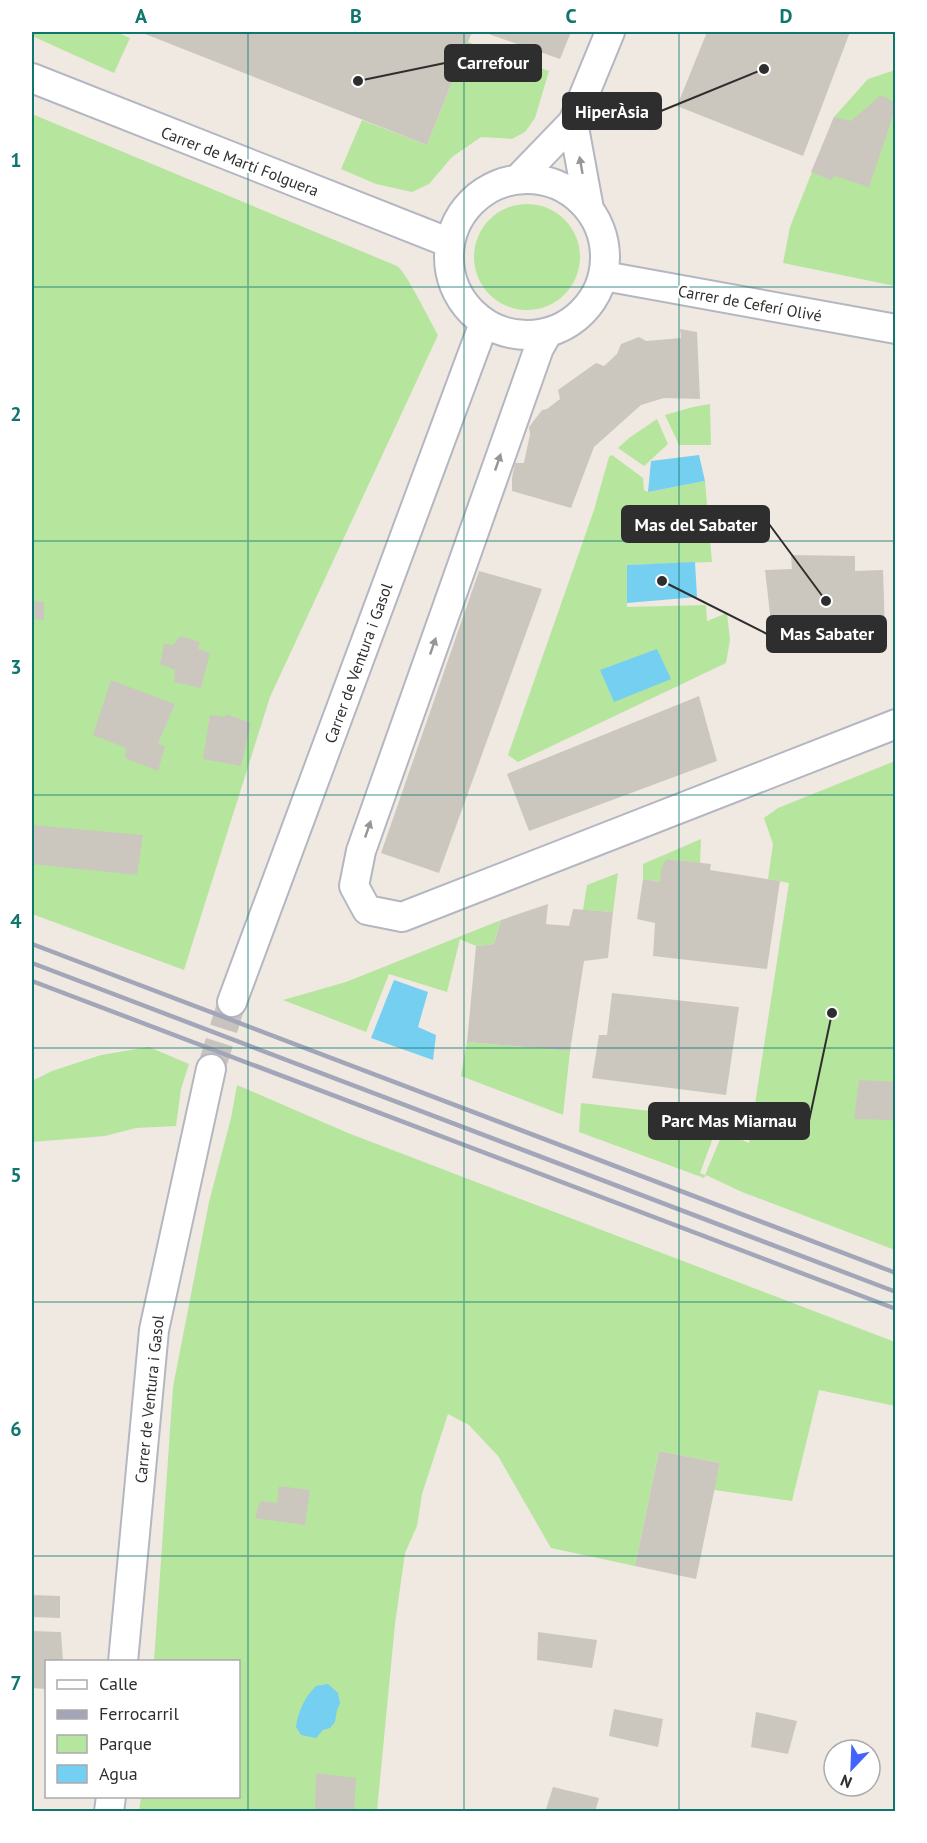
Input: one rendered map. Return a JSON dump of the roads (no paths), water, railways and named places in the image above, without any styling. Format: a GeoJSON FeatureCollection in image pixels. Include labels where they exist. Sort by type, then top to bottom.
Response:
{"type":"FeatureCollection","features":[{"type":"Feature","properties":{"kind":"street"},"geometry":{"type":"LineString","coordinates":[[518,179],[573,122],[610,32]]}},
{"type":"Feature","properties":{"kind":"street","name":"Carrer de Martí Folguera"},"geometry":{"type":"LineString","coordinates":[[32,78],[450,243]]}},
{"type":"Feature","properties":{"kind":"street"},"geometry":{"type":"LineString","coordinates":[[573,122],[589,209],[602,233],[606,250],[604,276],[593,301],[572,322],[547,334],[508,334],[484,323],[468,310],[453,287],[448,258],[452,231],[466,206],[487,189],[518,179],[545,181],[568,190],[589,209]]}},
{"type":"Feature","properties":{"kind":"street","name":"Carrer de Ceferí Olivé"},"geometry":{"type":"LineString","coordinates":[[604,276],[896,329]]}},
{"type":"Feature","properties":{"kind":"street","name":"Carrer de Ventura i Gasol"},"geometry":{"type":"LineString","coordinates":[[232,1002],[484,323]]}},
{"type":"Feature","properties":{"kind":"street"},"geometry":{"type":"LineString","coordinates":[[547,334],[535,359],[361,850],[354,886],[367,910],[402,917],[896,724]]}},
{"type":"Feature","properties":{"kind":"street","name":"Carrer de Ventura i Gasol"},"geometry":{"type":"LineString","coordinates":[[123,1660],[154,1330],[211,1069]]}},
{"type":"Feature","properties":{"kind":"water"},"geometry":{"type":"Polygon","coordinates":[[[699,455],[705,481],[648,492],[651,461],[699,455]]]}},
{"type":"Feature","properties":{"kind":"water"},"geometry":{"type":"Polygon","coordinates":[[[695,562],[697,597],[627,603],[627,565],[695,562]]]}},
{"type":"Feature","properties":{"kind":"water"},"geometry":{"type":"Polygon","coordinates":[[[657,649],[671,679],[614,702],[600,670],[657,649]]]}},
{"type":"Feature","properties":{"kind":"water"},"geometry":{"type":"Polygon","coordinates":[[[394,980],[428,992],[418,1027],[436,1035],[433,1060],[371,1038],[394,980]]]}},
{"type":"Feature","properties":{"kind":"water"},"geometry":{"type":"Polygon","coordinates":[[[328,1684],[338,1693],[340,1703],[335,1722],[316,1738],[301,1735],[296,1727],[303,1705],[316,1686],[328,1684]]]}},
{"type":"Feature","properties":{"kind":"tunnel"},"geometry":{"type":"LineString","coordinates":[[211,1069],[232,1002]]}},
{"type":"Feature","properties":{"kind":"railway"},"geometry":{"type":"LineString","coordinates":[[32,944],[896,1273]]}},
{"type":"Feature","properties":{"kind":"railway"},"geometry":{"type":"LineString","coordinates":[[32,963],[896,1292]]}},
{"type":"Feature","properties":{"kind":"railway"},"geometry":{"type":"LineString","coordinates":[[32,981],[896,1309]]}},
{"type":"Feature","properties":{"kind":"place","name":"HiperÀsia"},"geometry":{"type":"Point","coordinates":[764,69]}},
{"type":"Feature","properties":{"kind":"place","name":"Carrefour"},"geometry":{"type":"Point","coordinates":[358,81]}},
{"type":"Feature","properties":{"kind":"place","name":"Mas Sabater"},"geometry":{"type":"Point","coordinates":[662,581]}},
{"type":"Feature","properties":{"kind":"place","name":"Mas del Sabater"},"geometry":{"type":"Point","coordinates":[826,601]}},
{"type":"Feature","properties":{"kind":"place","name":"Parc Mas Miarnau"},"geometry":{"type":"Point","coordinates":[832,1013]}}]}
